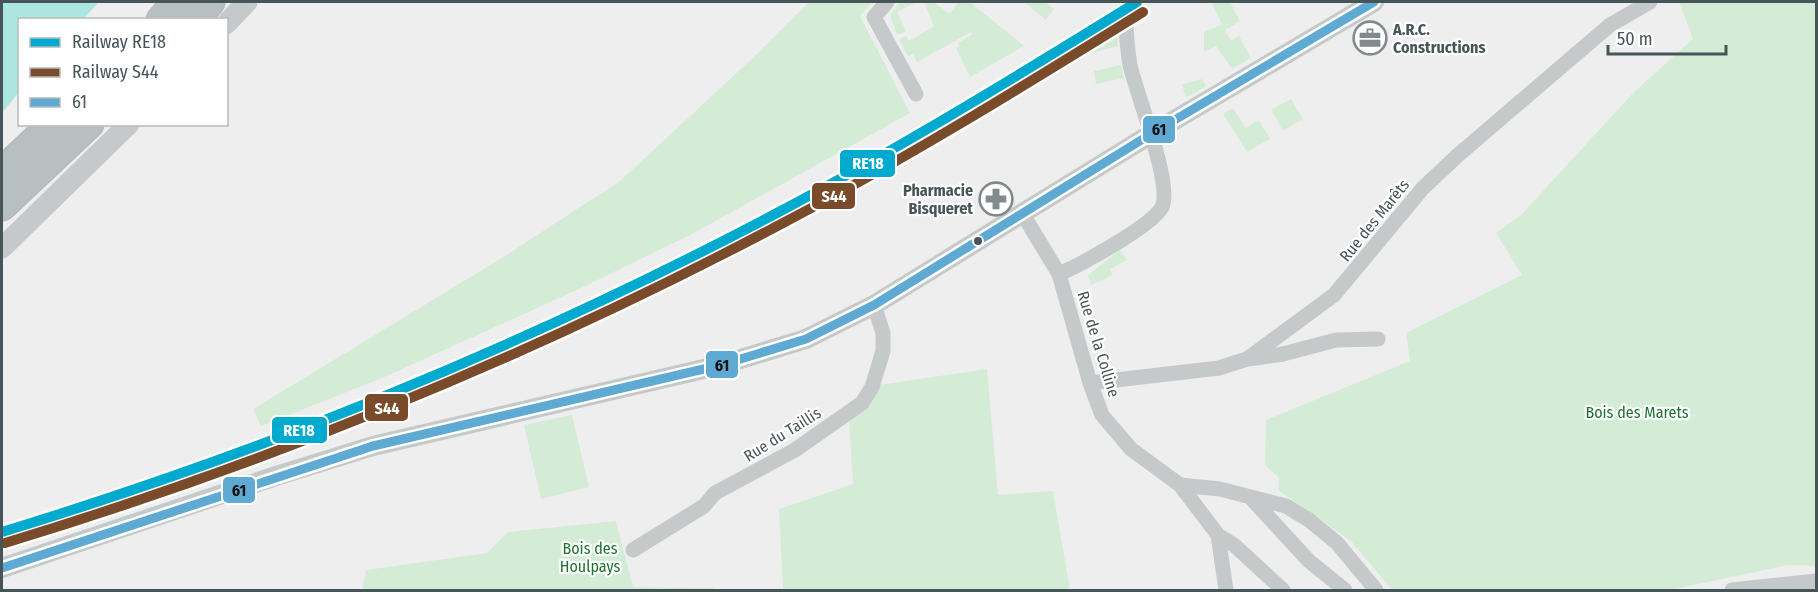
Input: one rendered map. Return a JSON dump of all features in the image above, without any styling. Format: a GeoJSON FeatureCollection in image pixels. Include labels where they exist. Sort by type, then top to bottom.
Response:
{"type":"FeatureCollection","features":[{"type":"Feature","properties":{"kind":"highway"},"geometry":{"type":"LineString","coordinates":[[162,18],[177,2]]}},
{"type":"Feature","properties":{"kind":"highway"},"geometry":{"type":"LineString","coordinates":[[195,18],[210,2]]}},
{"type":"Feature","properties":{"kind":"highway"},"geometry":{"type":"LineString","coordinates":[[2,172],[51,126]]}},
{"type":"Feature","properties":{"kind":"highway"},"geometry":{"type":"LineString","coordinates":[[2,206],[87,126]]}},
{"type":"Feature","properties":{"kind":"main road"},"geometry":{"type":"LineString","coordinates":[[228,22],[247,2]]}},
{"type":"Feature","properties":{"kind":"main road"},"geometry":{"type":"LineString","coordinates":[[2,248],[127,126]]}},
{"type":"Feature","properties":{"kind":"street"},"geometry":{"type":"LineString","coordinates":[[887,2],[874,16],[916,94]]}},
{"type":"Feature","properties":{"kind":"street"},"geometry":{"type":"LineString","coordinates":[[1059,274],[1082,264],[1133,232],[1161,208],[1164,198],[1151,134],[1130,65],[1126,2]]}},
{"type":"Feature","properties":{"kind":"street"},"geometry":{"type":"LineString","coordinates":[[2,568],[276,476],[374,446],[731,362],[806,339],[874,305],[1151,134],[1374,2]]}},
{"type":"Feature","properties":{"kind":"street","name":"Rue des Marêts"},"geometry":{"type":"LineString","coordinates":[[1090,383],[1219,368],[1247,359],[1334,295],[1423,188],[1457,156],[1610,25],[1650,2]]}},
{"type":"Feature","properties":{"kind":"street","name":"Rue de la Colline"},"geometry":{"type":"LineString","coordinates":[[1022,213],[1059,274],[1090,383],[1102,415],[1131,449],[1180,485],[1218,535],[1226,591]]}},
{"type":"Feature","properties":{"kind":"street","name":"Rue du Taillis"},"geometry":{"type":"LineString","coordinates":[[633,550],[704,506],[715,494],[795,450],[862,403],[872,387],[883,351],[883,333],[874,305]]}},
{"type":"Feature","properties":{"kind":"street"},"geometry":{"type":"LineString","coordinates":[[1247,359],[1284,354],[1336,340],[1378,339]]}},
{"type":"Feature","properties":{"kind":"street"},"geometry":{"type":"LineString","coordinates":[[1180,485],[1220,489],[1286,506],[1309,520],[1337,543],[1376,591]]}},
{"type":"Feature","properties":{"kind":"street"},"geometry":{"type":"LineString","coordinates":[[1251,498],[1309,561],[1345,591]]}},
{"type":"Feature","properties":{"kind":"street"},"geometry":{"type":"LineString","coordinates":[[1218,535],[1234,545],[1283,591]]}},
{"type":"Feature","properties":{"kind":"street"},"geometry":{"type":"LineString","coordinates":[[1732,591],[1816,581]]}},
{"type":"Feature","properties":{"kind":"green space"},"geometry":{"type":"Polygon","coordinates":[[[809,2],[872,2],[860,16],[910,113],[692,234],[577,290],[382,378],[261,426],[253,409],[505,256],[620,181],[756,55],[809,2]]]}},
{"type":"Feature","properties":{"kind":"green space"},"geometry":{"type":"Polygon","coordinates":[[[900,2],[915,3],[897,12],[906,31],[897,35],[890,15],[900,2]]]}},
{"type":"Feature","properties":{"kind":"green space"},"geometry":{"type":"Polygon","coordinates":[[[924,2],[934,2],[949,14],[959,2],[970,2],[1024,46],[970,77],[956,48],[959,47],[958,43],[972,34],[971,32],[917,62],[913,54],[908,56],[899,39],[906,36],[909,41],[934,26],[924,2]]]}},
{"type":"Feature","properties":{"kind":"green space"},"geometry":{"type":"Polygon","coordinates":[[[1024,2],[1045,2],[1054,9],[1046,20],[1024,2]]]}},
{"type":"Feature","properties":{"kind":"green space"},"geometry":{"type":"Polygon","coordinates":[[[1211,2],[1230,2],[1240,21],[1225,30],[1231,41],[1239,36],[1251,58],[1232,69],[1216,46],[1204,52],[1204,32],[1222,24],[1211,2]]]}},
{"type":"Feature","properties":{"kind":"green space","name":"Bois des Marets"},"geometry":{"type":"Polygon","coordinates":[[[1679,2],[1816,2],[1816,566],[1788,565],[1670,590],[1392,590],[1351,541],[1278,490],[1279,478],[1265,465],[1266,420],[1410,361],[1406,333],[1522,275],[1496,233],[1521,215],[1634,92],[1693,39],[1679,2]]]}},
{"type":"Feature","properties":{"kind":"green space"},"geometry":{"type":"Polygon","coordinates":[[[1117,26],[1118,46],[1085,55],[1082,46],[1117,26]]]}},
{"type":"Feature","properties":{"kind":"green space"},"geometry":{"type":"Polygon","coordinates":[[[1121,65],[1124,78],[1096,84],[1094,71],[1121,65]]]}},
{"type":"Feature","properties":{"kind":"green space"},"geometry":{"type":"Polygon","coordinates":[[[1202,79],[1206,86],[1186,98],[1182,84],[1202,79]]]}},
{"type":"Feature","properties":{"kind":"green space"},"geometry":{"type":"Polygon","coordinates":[[[1291,99],[1303,119],[1283,131],[1271,110],[1291,99]]]}},
{"type":"Feature","properties":{"kind":"green space"},"geometry":{"type":"Polygon","coordinates":[[[1233,108],[1246,128],[1259,120],[1270,139],[1247,152],[1223,114],[1233,108]]]}},
{"type":"Feature","properties":{"kind":"green space"},"geometry":{"type":"Polygon","coordinates":[[[1120,250],[1127,260],[1110,269],[1113,275],[1091,285],[1088,275],[1120,250]]]}},
{"type":"Feature","properties":{"kind":"green space"},"geometry":{"type":"Polygon","coordinates":[[[987,369],[998,495],[1053,491],[1070,590],[783,590],[779,509],[853,484],[849,421],[879,385],[987,369]]]}},
{"type":"Feature","properties":{"kind":"green space"},"geometry":{"type":"Polygon","coordinates":[[[572,415],[589,487],[541,499],[524,425],[572,415]]]}},
{"type":"Feature","properties":{"kind":"green space","name":"Bois des Houlpays"},"geometry":{"type":"Polygon","coordinates":[[[616,521],[633,587],[714,588],[715,590],[362,590],[366,570],[487,553],[508,532],[616,521]]]}},
{"type":"Feature","properties":{"kind":"water"},"geometry":{"type":"Polygon","coordinates":[[[2,2],[99,2],[84,18],[18,18],[18,93],[2,113],[2,2]]]}},
{"type":"Feature","properties":{"kind":"rail line","name":"RE18"},"geometry":{"type":"LineString","coordinates":[[2,532],[202,466],[300,430],[494,350],[589,307],[684,261],[869,163],[1137,2]]}},
{"type":"Feature","properties":{"kind":"rail line","name":"S44"},"geometry":{"type":"LineString","coordinates":[[5,543],[106,511],[304,441],[499,361],[594,317],[783,223],[875,173],[1010,94],[1143,12]]}},
{"type":"Feature","properties":{"kind":"transit line","name":"61"},"geometry":{"type":"LineString","coordinates":[[2,568],[373,446],[721,365],[806,339],[874,305],[1151,134],[1374,2]]}},
{"type":"Feature","properties":{"kind":"place","name":"A.R.C. Constructions"},"geometry":{"type":"Point","coordinates":[1370,38]}},
{"type":"Feature","properties":{"kind":"place","name":"Pharmacie Bisqueret"},"geometry":{"type":"Point","coordinates":[996,199]}}]}
